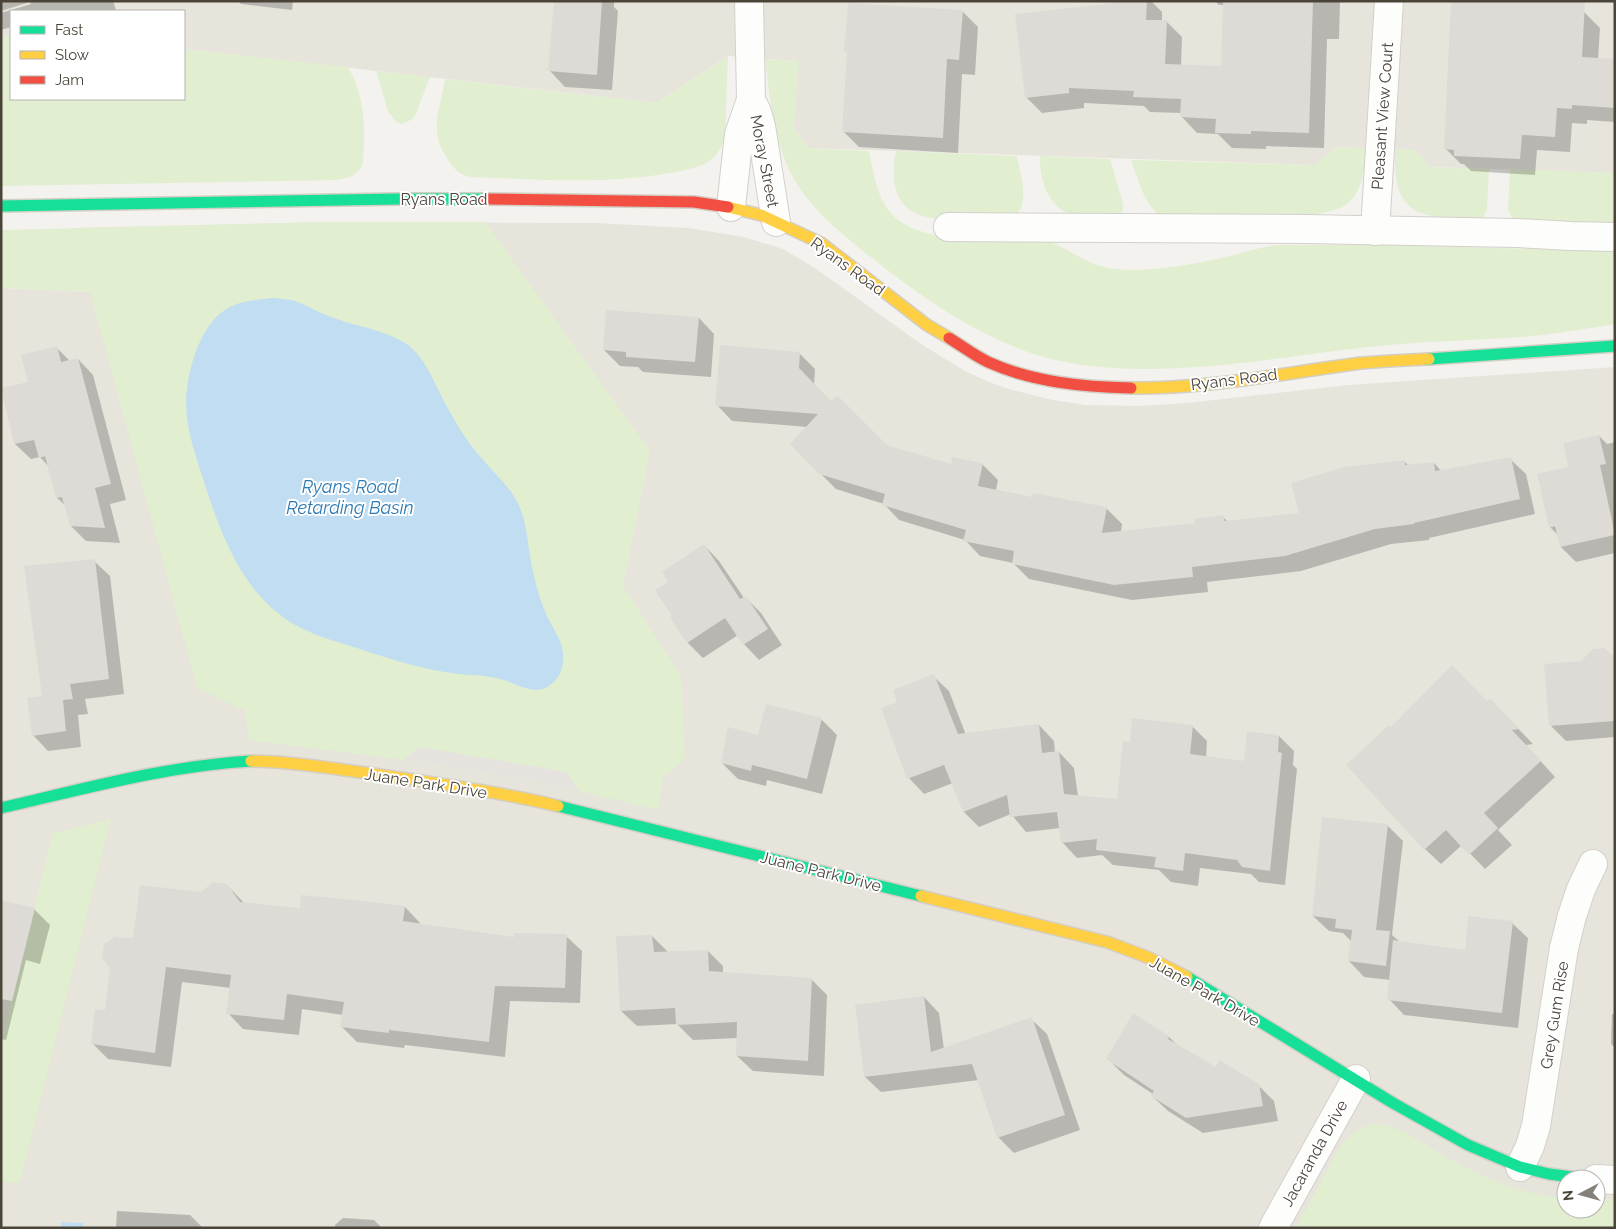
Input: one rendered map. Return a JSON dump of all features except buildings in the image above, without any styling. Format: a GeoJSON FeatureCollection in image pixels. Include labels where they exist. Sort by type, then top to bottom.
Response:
{"type":"FeatureCollection","features":[{"type":"Feature","properties":{"kind":"street","name":"Moray Street"},"geometry":{"type":"LineString","coordinates":[[731,207],[740,134],[750,100],[749,1]]}},
{"type":"Feature","properties":{"kind":"street","name":"Pleasant View Court"},"geometry":{"type":"LineString","coordinates":[[1374,231],[1389,1]]}},
{"type":"Feature","properties":{"kind":"street","name":"Moray Street"},"geometry":{"type":"LineString","coordinates":[[750,100],[757,112],[761,126],[776,222]]}},
{"type":"Feature","properties":{"kind":"street","name":"Ryans Road"},"geometry":{"type":"LineString","coordinates":[[1,206],[396,199],[551,199],[694,202],[731,207],[761,215],[821,243],[927,325],[988,362],[1022,374],[1064,383],[1104,387],[1151,388],[1208,384],[1364,363],[1615,346]]}},
{"type":"Feature","properties":{"kind":"street"},"geometry":{"type":"LineString","coordinates":[[948,227],[1517,233],[1615,237]]}},
{"type":"Feature","properties":{"kind":"street","name":"Juane Park Drive"},"geometry":{"type":"LineString","coordinates":[[1,808],[141,776],[192,767],[252,761],[296,764],[355,772],[466,788],[536,801],[1107,942],[1147,957],[1188,978],[1408,1112],[1468,1145],[1520,1167],[1556,1175]]}},
{"type":"Feature","properties":{"kind":"street","name":"Grey Gum Rise"},"geometry":{"type":"LineString","coordinates":[[1520,1167],[1536,1126],[1568,932],[1581,889],[1593,864]]}},
{"type":"Feature","properties":{"kind":"street","name":"Jacaranda Drive"},"geometry":{"type":"LineString","coordinates":[[1273,1228],[1356,1079]]}},
{"type":"Feature","properties":{"kind":"shaded area"},"geometry":{"type":"Polygon","coordinates":[[[1,1],[1615,1],[1615,173],[1430,167],[1415,150],[1336,147],[1316,165],[808,148],[794,128],[798,61],[728,56],[656,103],[185,49],[185,10],[10,10],[10,36],[1,36],[1,1]]]}},
{"type":"Feature","properties":{"kind":"shaded area"},"geometry":{"type":"Polygon","coordinates":[[[327,222],[596,223],[689,228],[744,237],[783,249],[815,268],[921,344],[965,371],[1009,389],[1053,400],[1085,405],[1140,406],[1187,403],[1348,385],[1615,367],[1615,1228],[1,1228],[1,288],[90,292],[72,228],[327,222]]]}},
{"type":"Feature","properties":{"kind":"shaded area"},"geometry":{"type":"Polygon","coordinates":[[[420,747],[566,772],[579,791],[521,778],[404,758],[420,747]]]}},
{"type":"Feature","properties":{"kind":"green space"},"geometry":{"type":"Polygon","coordinates":[[[1,36],[10,36],[10,100],[185,100],[185,49],[348,67],[358,90],[363,114],[363,163],[355,174],[348,177],[336,180],[1,186],[1,36]]]}},
{"type":"Feature","properties":{"kind":"green space"},"geometry":{"type":"Polygon","coordinates":[[[728,56],[724,140],[719,152],[713,158],[693,168],[644,177],[620,179],[545,180],[470,177],[460,173],[453,167],[438,140],[438,111],[445,79],[656,103],[728,56]]]}},
{"type":"Feature","properties":{"kind":"green space"},"geometry":{"type":"Polygon","coordinates":[[[765,59],[799,61],[794,128],[808,148],[869,151],[880,195],[886,206],[893,216],[917,230],[934,235],[1043,239],[1091,263],[1123,270],[1188,265],[1279,245],[1381,245],[1615,251],[1615,324],[1524,337],[1422,342],[1253,362],[1158,369],[1111,368],[1067,362],[1025,351],[988,335],[919,293],[847,238],[811,203],[793,177],[781,149],[773,119],[765,59]]]}},
{"type":"Feature","properties":{"kind":"green space"},"geometry":{"type":"Polygon","coordinates":[[[376,71],[430,77],[415,116],[411,120],[401,124],[396,122],[388,111],[376,71]]]}},
{"type":"Feature","properties":{"kind":"green space"},"geometry":{"type":"Polygon","coordinates":[[[1336,147],[1366,148],[1362,178],[1353,198],[1347,204],[1333,210],[1312,215],[1287,217],[1230,219],[1162,217],[1146,199],[1131,160],[1316,165],[1336,147]]]}},
{"type":"Feature","properties":{"kind":"green space"},"geometry":{"type":"Polygon","coordinates":[[[1395,149],[1415,150],[1430,167],[1489,169],[1487,210],[1482,219],[1428,215],[1415,210],[1406,202],[1399,190],[1395,173],[1395,149]]]}},
{"type":"Feature","properties":{"kind":"green space"},"geometry":{"type":"Polygon","coordinates":[[[896,151],[1017,156],[1023,187],[1020,209],[1016,215],[948,220],[928,217],[911,211],[900,199],[894,179],[896,151]]]}},
{"type":"Feature","properties":{"kind":"green space"},"geometry":{"type":"Polygon","coordinates":[[[1040,156],[1110,159],[1123,204],[1122,212],[1117,216],[1087,216],[1063,211],[1046,191],[1041,173],[1040,156]]]}},
{"type":"Feature","properties":{"kind":"green space"},"geometry":{"type":"Polygon","coordinates":[[[1510,169],[1615,173],[1615,223],[1513,220],[1508,209],[1510,169]]]}},
{"type":"Feature","properties":{"kind":"green space"},"geometry":{"type":"Polygon","coordinates":[[[327,222],[485,222],[650,451],[623,586],[681,676],[685,759],[663,778],[658,810],[579,791],[566,772],[420,747],[403,760],[249,740],[245,711],[197,688],[90,292],[1,288],[1,230],[327,222]]]}},
{"type":"Feature","properties":{"kind":"green space"},"geometry":{"type":"Polygon","coordinates":[[[111,819],[20,1183],[1,1182],[1,1041],[53,833],[111,819]]]}},
{"type":"Feature","properties":{"kind":"green space"},"geometry":{"type":"Polygon","coordinates":[[[1373,1124],[1392,1127],[1489,1178],[1535,1194],[1556,1197],[1556,1219],[1606,1219],[1606,1199],[1615,1199],[1615,1228],[1296,1228],[1338,1150],[1349,1137],[1361,1128],[1373,1124]]]}},
{"type":"Feature","properties":{"kind":"water","name":"Ryans Road Retarding Basin"},"geometry":{"type":"Polygon","coordinates":[[[272,298],[295,301],[343,321],[382,332],[408,345],[422,360],[462,432],[476,452],[508,488],[522,513],[538,592],[546,614],[560,641],[563,653],[561,671],[557,679],[550,685],[539,690],[533,690],[496,678],[426,668],[327,638],[306,631],[279,614],[264,601],[252,586],[231,552],[216,516],[192,441],[186,402],[192,364],[201,339],[208,327],[225,310],[236,305],[247,301],[272,298]]]}},
{"type":"Feature","properties":{"kind":"water"},"geometry":{"type":"Polygon","coordinates":[[[61,1222],[83,1223],[83,1228],[61,1228],[61,1222]]]}},
{"type":"Feature","properties":{"kind":"traffic: fast"},"geometry":{"type":"LineString","coordinates":[[1,206],[486,199]]}},
{"type":"Feature","properties":{"kind":"traffic: fast"},"geometry":{"type":"LineString","coordinates":[[1429,359],[1615,346]]}},
{"type":"Feature","properties":{"kind":"traffic: fast"},"geometry":{"type":"LineString","coordinates":[[1,808],[156,773],[251,761]]}},
{"type":"Feature","properties":{"kind":"traffic: fast"},"geometry":{"type":"LineString","coordinates":[[558,806],[921,896]]}},
{"type":"Feature","properties":{"kind":"traffic: fast"},"geometry":{"type":"LineString","coordinates":[[1187,977],[1393,1103],[1468,1145],[1520,1167],[1556,1175]]}},
{"type":"Feature","properties":{"kind":"traffic: slow"},"geometry":{"type":"LineString","coordinates":[[728,207],[761,215],[821,243],[927,325],[949,338]]}},
{"type":"Feature","properties":{"kind":"traffic: slow"},"geometry":{"type":"LineString","coordinates":[[1131,388],[1189,386],[1246,380],[1361,363],[1429,359]]}},
{"type":"Feature","properties":{"kind":"traffic: slow"},"geometry":{"type":"LineString","coordinates":[[251,761],[299,764],[380,775],[492,792],[558,806]]}},
{"type":"Feature","properties":{"kind":"traffic: slow"},"geometry":{"type":"LineString","coordinates":[[921,896],[1107,942],[1147,957],[1187,977]]}},
{"type":"Feature","properties":{"kind":"traffic: jam"},"geometry":{"type":"LineString","coordinates":[[486,199],[694,202],[728,207]]}},
{"type":"Feature","properties":{"kind":"traffic: jam"},"geometry":{"type":"LineString","coordinates":[[949,338],[988,362],[1040,379],[1076,385],[1131,388]]}}]}
